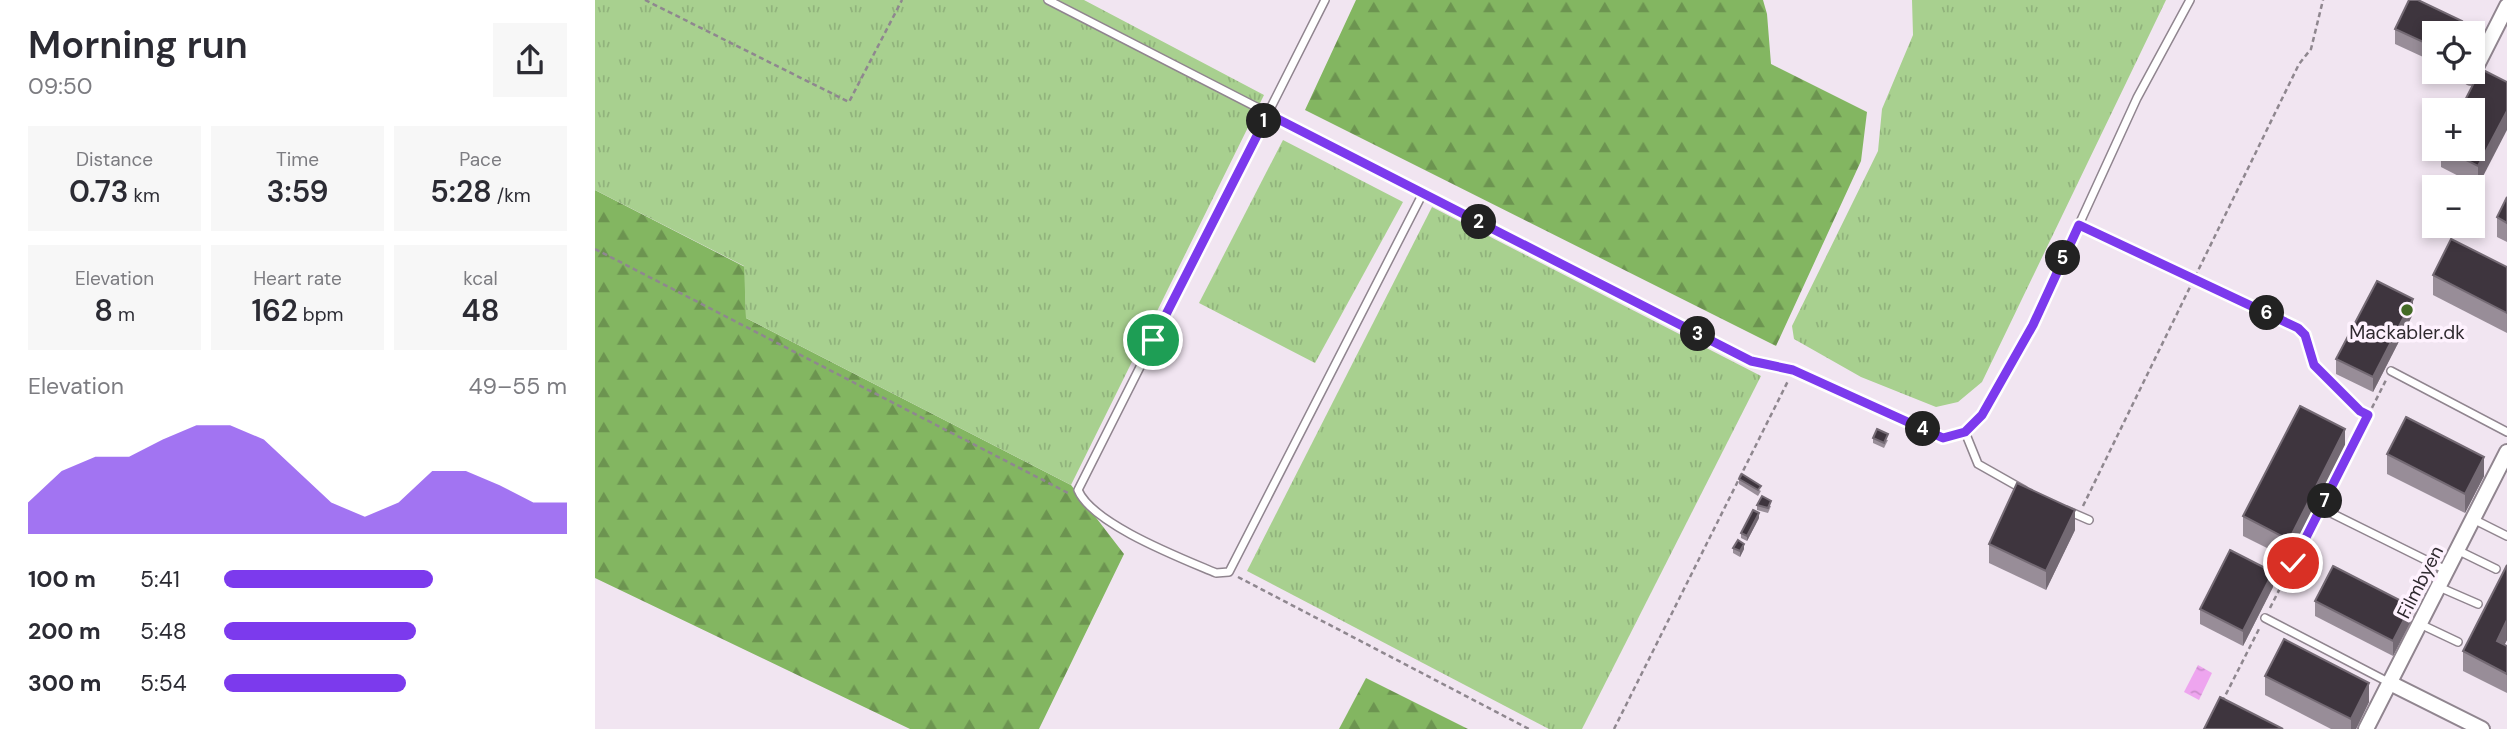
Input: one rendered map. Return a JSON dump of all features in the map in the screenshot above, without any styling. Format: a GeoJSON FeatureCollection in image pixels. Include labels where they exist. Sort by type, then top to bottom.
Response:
{"type":"FeatureCollection","features":[{"type":"Feature","properties":{"kind":"street"},"geometry":{"type":"LineString","coordinates":[[2485,49],[2507,6]]}},
{"type":"Feature","properties":{"kind":"street","name":"Filmbyen"},"geometry":{"type":"LineString","coordinates":[[2367,729],[2507,452]]}},
{"type":"Feature","properties":{"kind":"street"},"geometry":{"type":"LineString","coordinates":[[2390,683],[2482,729]]}},
{"type":"Feature","properties":{"kind":"lane"},"geometry":{"type":"LineString","coordinates":[[1048,0],[1751,361],[1793,370],[1943,438],[1965,432],[1982,415],[2033,325],[2137,98],[2190,0]]}},
{"type":"Feature","properties":{"kind":"lane"},"geometry":{"type":"LineString","coordinates":[[1325,0],[1077,490],[1082,501],[1137,538],[1216,573],[1229,572],[1423,193]]}},
{"type":"Feature","properties":{"kind":"lane"},"geometry":{"type":"LineString","coordinates":[[2391,371],[2507,432]]}},
{"type":"Feature","properties":{"kind":"lane"},"geometry":{"type":"LineString","coordinates":[[1965,432],[1978,464],[2028,492]]}},
{"type":"Feature","properties":{"kind":"lane"},"geometry":{"type":"LineString","coordinates":[[2054,504],[2089,520]]}},
{"type":"Feature","properties":{"kind":"lane"},"geometry":{"type":"LineString","coordinates":[[2321,508],[2447,570]]}},
{"type":"Feature","properties":{"kind":"lane"},"geometry":{"type":"LineString","coordinates":[[2473,519],[2507,536]]}},
{"type":"Feature","properties":{"kind":"lane"},"geometry":{"type":"LineString","coordinates":[[2457,550],[2496,569]]}},
{"type":"Feature","properties":{"kind":"lane"},"geometry":{"type":"LineString","coordinates":[[2439,587],[2478,604]]}},
{"type":"Feature","properties":{"kind":"lane"},"geometry":{"type":"LineString","coordinates":[[2265,618],[2390,683]]}},
{"type":"Feature","properties":{"kind":"lane"},"geometry":{"type":"LineString","coordinates":[[2420,624],[2458,642]]}},
{"type":"Feature","properties":{"kind":"path"},"geometry":{"type":"LineString","coordinates":[[645,0],[849,103],[902,0]]}},
{"type":"Feature","properties":{"kind":"path"},"geometry":{"type":"LineString","coordinates":[[2079,516],[2299,64],[2311,49],[2323,0]]}},
{"type":"Feature","properties":{"kind":"path"},"geometry":{"type":"LineString","coordinates":[[2079,225],[2298,328],[2305,335],[2314,365],[2360,411],[2368,415]]}},
{"type":"Feature","properties":{"kind":"path"},"geometry":{"type":"LineString","coordinates":[[595,249],[1082,501]]}},
{"type":"Feature","properties":{"kind":"path"},"geometry":{"type":"LineString","coordinates":[[1614,729],[1793,370]]}},
{"type":"Feature","properties":{"kind":"path"},"geometry":{"type":"LineString","coordinates":[[2221,704],[2391,371]]}},
{"type":"Feature","properties":{"kind":"path"},"geometry":{"type":"LineString","coordinates":[[1229,572],[1529,729]]}},
{"type":"Feature","properties":{"kind":"green space"},"geometry":{"type":"Polygon","coordinates":[[[595,0],[1084,0],[1264,95],[1071,485],[746,318],[744,266],[595,190],[595,0]]]}},
{"type":"Feature","properties":{"kind":"green space"},"geometry":{"type":"Polygon","coordinates":[[[1356,0],[1763,0],[1767,14],[1771,64],[1867,112],[1861,161],[1776,346],[1305,110],[1356,0]]]}},
{"type":"Feature","properties":{"kind":"green space"},"geometry":{"type":"Polygon","coordinates":[[[1912,0],[2166,0],[1982,382],[1958,402],[1936,407],[1861,377],[1794,339],[1792,326],[1878,151],[1882,109],[1913,35],[1912,0]]]}},
{"type":"Feature","properties":{"kind":"green space"},"geometry":{"type":"Polygon","coordinates":[[[1283,140],[1403,202],[1315,363],[1199,303],[1283,140]]]}},
{"type":"Feature","properties":{"kind":"green space"},"geometry":{"type":"Polygon","coordinates":[[[595,190],[745,267],[746,318],[1071,485],[1124,554],[1039,729],[910,729],[595,578],[595,190]]]}},
{"type":"Feature","properties":{"kind":"green space"},"geometry":{"type":"Polygon","coordinates":[[[1432,207],[1761,376],[1582,729],[1549,729],[1247,571],[1432,207]]]}},
{"type":"Feature","properties":{"kind":"green space"},"geometry":{"type":"Polygon","coordinates":[[[1366,678],[1468,729],[1339,729],[1366,678]]]}},
{"type":"Feature","properties":{"kind":"water"},"geometry":{"type":"Polygon","coordinates":[[[2198,665],[2212,673],[2199,700],[2184,692],[2198,665]]]}},
{"type":"Feature","properties":{"kind":"building"},"geometry":{"type":"Polygon","coordinates":[[[2409,0],[2418,0],[2462,21],[2422,21],[2422,41],[2395,29],[2409,0]]]}},
{"type":"Feature","properties":{"kind":"building"},"geometry":{"type":"Polygon","coordinates":[[[2485,71],[2507,82],[2507,111],[2485,153],[2485,98],[2466,98],[2473,84],[2485,84],[2485,71]]]}},
{"type":"Feature","properties":{"kind":"building"},"geometry":{"type":"Polygon","coordinates":[[[2468,161],[2481,161],[2478,166],[2468,161]]]}},
{"type":"Feature","properties":{"kind":"building"},"geometry":{"type":"Polygon","coordinates":[[[2507,197],[2507,223],[2497,217],[2507,197]]]}},
{"type":"Feature","properties":{"kind":"building"},"geometry":{"type":"Polygon","coordinates":[[[2451,239],[2507,267],[2507,313],[2433,275],[2451,239]]]}},
{"type":"Feature","properties":{"kind":"building"},"geometry":{"type":"Polygon","coordinates":[[[2377,281],[2413,299],[2373,377],[2336,359],[2377,281]]]}},
{"type":"Feature","properties":{"kind":"building"},"geometry":{"type":"Polygon","coordinates":[[[2300,406],[2345,429],[2289,540],[2243,516],[2300,406]]]}},
{"type":"Feature","properties":{"kind":"building"},"geometry":{"type":"Polygon","coordinates":[[[2406,417],[2484,457],[2465,494],[2387,454],[2406,417]]]}},
{"type":"Feature","properties":{"kind":"building"},"geometry":{"type":"Polygon","coordinates":[[[1877,429],[1888,434],[1884,443],[1873,438],[1877,429]]]}},
{"type":"Feature","properties":{"kind":"building"},"geometry":{"type":"Polygon","coordinates":[[[1742,474],[1761,486],[1758,490],[1739,479],[1742,474]]]}},
{"type":"Feature","properties":{"kind":"building"},"geometry":{"type":"Polygon","coordinates":[[[2017,483],[2075,510],[2046,571],[1989,544],[2017,483]]]}},
{"type":"Feature","properties":{"kind":"building"},"geometry":{"type":"Polygon","coordinates":[[[1762,496],[1771,501],[1768,508],[1757,505],[1762,496]]]}},
{"type":"Feature","properties":{"kind":"building"},"geometry":{"type":"Polygon","coordinates":[[[1753,510],[1759,513],[1747,536],[1741,533],[1753,510]]]}},
{"type":"Feature","properties":{"kind":"building"},"geometry":{"type":"Polygon","coordinates":[[[1738,540],[1744,544],[1740,551],[1733,548],[1738,540]]]}},
{"type":"Feature","properties":{"kind":"building"},"geometry":{"type":"Polygon","coordinates":[[[2230,550],[2273,572],[2243,631],[2200,609],[2230,550]]]}},
{"type":"Feature","properties":{"kind":"building"},"geometry":{"type":"Polygon","coordinates":[[[2507,565],[2507,620],[2497,641],[2507,646],[2507,674],[2463,651],[2507,565]]]}},
{"type":"Feature","properties":{"kind":"building"},"geometry":{"type":"Polygon","coordinates":[[[2333,566],[2411,606],[2393,641],[2315,601],[2333,566]]]}},
{"type":"Feature","properties":{"kind":"building"},"geometry":{"type":"Polygon","coordinates":[[[2284,639],[2369,683],[2351,719],[2265,676],[2284,639]]]}},
{"type":"Feature","properties":{"kind":"building"},"geometry":{"type":"Polygon","coordinates":[[[2220,697],[2283,729],[2204,729],[2220,697]]]}},
{"type":"Feature","properties":{"kind":"place","name":"Mackabler.dk"},"geometry":{"type":"Point","coordinates":[2407,310]}},
{"type":"Feature","properties":{"kind":"route"},"geometry":{"type":"LineString","coordinates":[[1153,340],[1268,114],[1751,361],[1793,370],[1943,438],[1965,432],[1982,415],[2033,325],[2079,225],[2298,328],[2305,335],[2314,365],[2360,411],[2368,415],[2293,563]]}}]}
